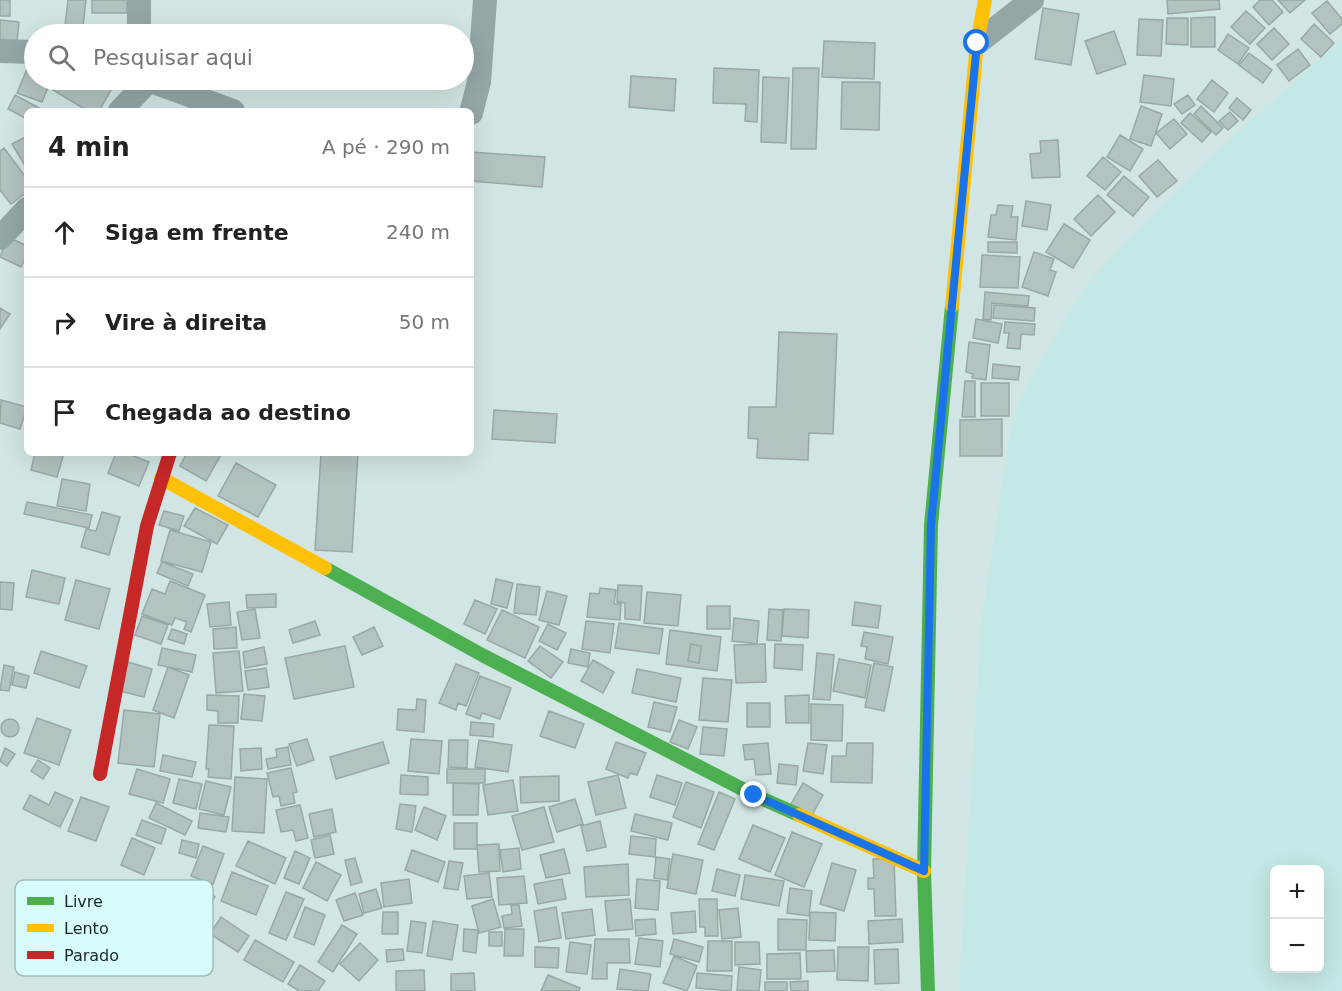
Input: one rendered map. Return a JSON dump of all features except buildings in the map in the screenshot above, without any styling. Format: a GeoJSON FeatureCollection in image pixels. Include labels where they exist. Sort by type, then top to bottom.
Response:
{"type":"FeatureCollection","features":[{"type":"Feature","properties":{"kind":"street"},"geometry":{"type":"LineString","coordinates":[[139,0],[139,24]]}},
{"type":"Feature","properties":{"kind":"street"},"geometry":{"type":"LineString","coordinates":[[472,108],[479,82],[485,0]]}},
{"type":"Feature","properties":{"kind":"street"},"geometry":{"type":"LineString","coordinates":[[928,991],[924,871],[931,525],[977,43],[985,0]]}},
{"type":"Feature","properties":{"kind":"street"},"geometry":{"type":"LineString","coordinates":[[977,43],[1032,0]]}},
{"type":"Feature","properties":{"kind":"street"},"geometry":{"type":"LineString","coordinates":[[0,51],[24,52]]}},
{"type":"Feature","properties":{"kind":"street"},"geometry":{"type":"LineString","coordinates":[[123,108],[139,90]]}},
{"type":"Feature","properties":{"kind":"street"},"geometry":{"type":"LineString","coordinates":[[175,90],[225,108]]}},
{"type":"Feature","properties":{"kind":"street"},"geometry":{"type":"LineString","coordinates":[[0,238],[24,212]]}},
{"type":"Feature","properties":{"kind":"street"},"geometry":{"type":"LineString","coordinates":[[100,774],[147,526],[169,456]]}},
{"type":"Feature","properties":{"kind":"street"},"geometry":{"type":"LineString","coordinates":[[161,477],[484,656],[733,785],[924,871]]}},
{"type":"Feature","properties":{"kind":"shaded area"},"geometry":{"type":"Polygon","coordinates":[[[1342,40],[1342,991],[959,991],[981,624],[1012,421],[1027,384],[1068,314],[1100,268],[1222,146],[1342,40]]]}},
{"type":"Feature","properties":{"kind":"traffic: fast"},"geometry":{"type":"LineString","coordinates":[[928,991],[924,871],[931,525],[952,306]]}},
{"type":"Feature","properties":{"kind":"traffic: fast"},"geometry":{"type":"LineString","coordinates":[[325,568],[484,656],[754,795],[799,815]]}},
{"type":"Feature","properties":{"kind":"traffic: slow"},"geometry":{"type":"LineString","coordinates":[[952,306],[977,43],[985,0]]}},
{"type":"Feature","properties":{"kind":"traffic: slow"},"geometry":{"type":"LineString","coordinates":[[161,478],[325,568]]}},
{"type":"Feature","properties":{"kind":"traffic: slow"},"geometry":{"type":"LineString","coordinates":[[799,815],[924,871]]}},
{"type":"Feature","properties":{"kind":"traffic: jam"},"geometry":{"type":"LineString","coordinates":[[100,774],[147,526],[169,456]]}},
{"type":"Feature","properties":{"kind":"route"},"geometry":{"type":"LineString","coordinates":[[754,795],[898,857],[924,871],[931,525],[977,43]]}}]}
